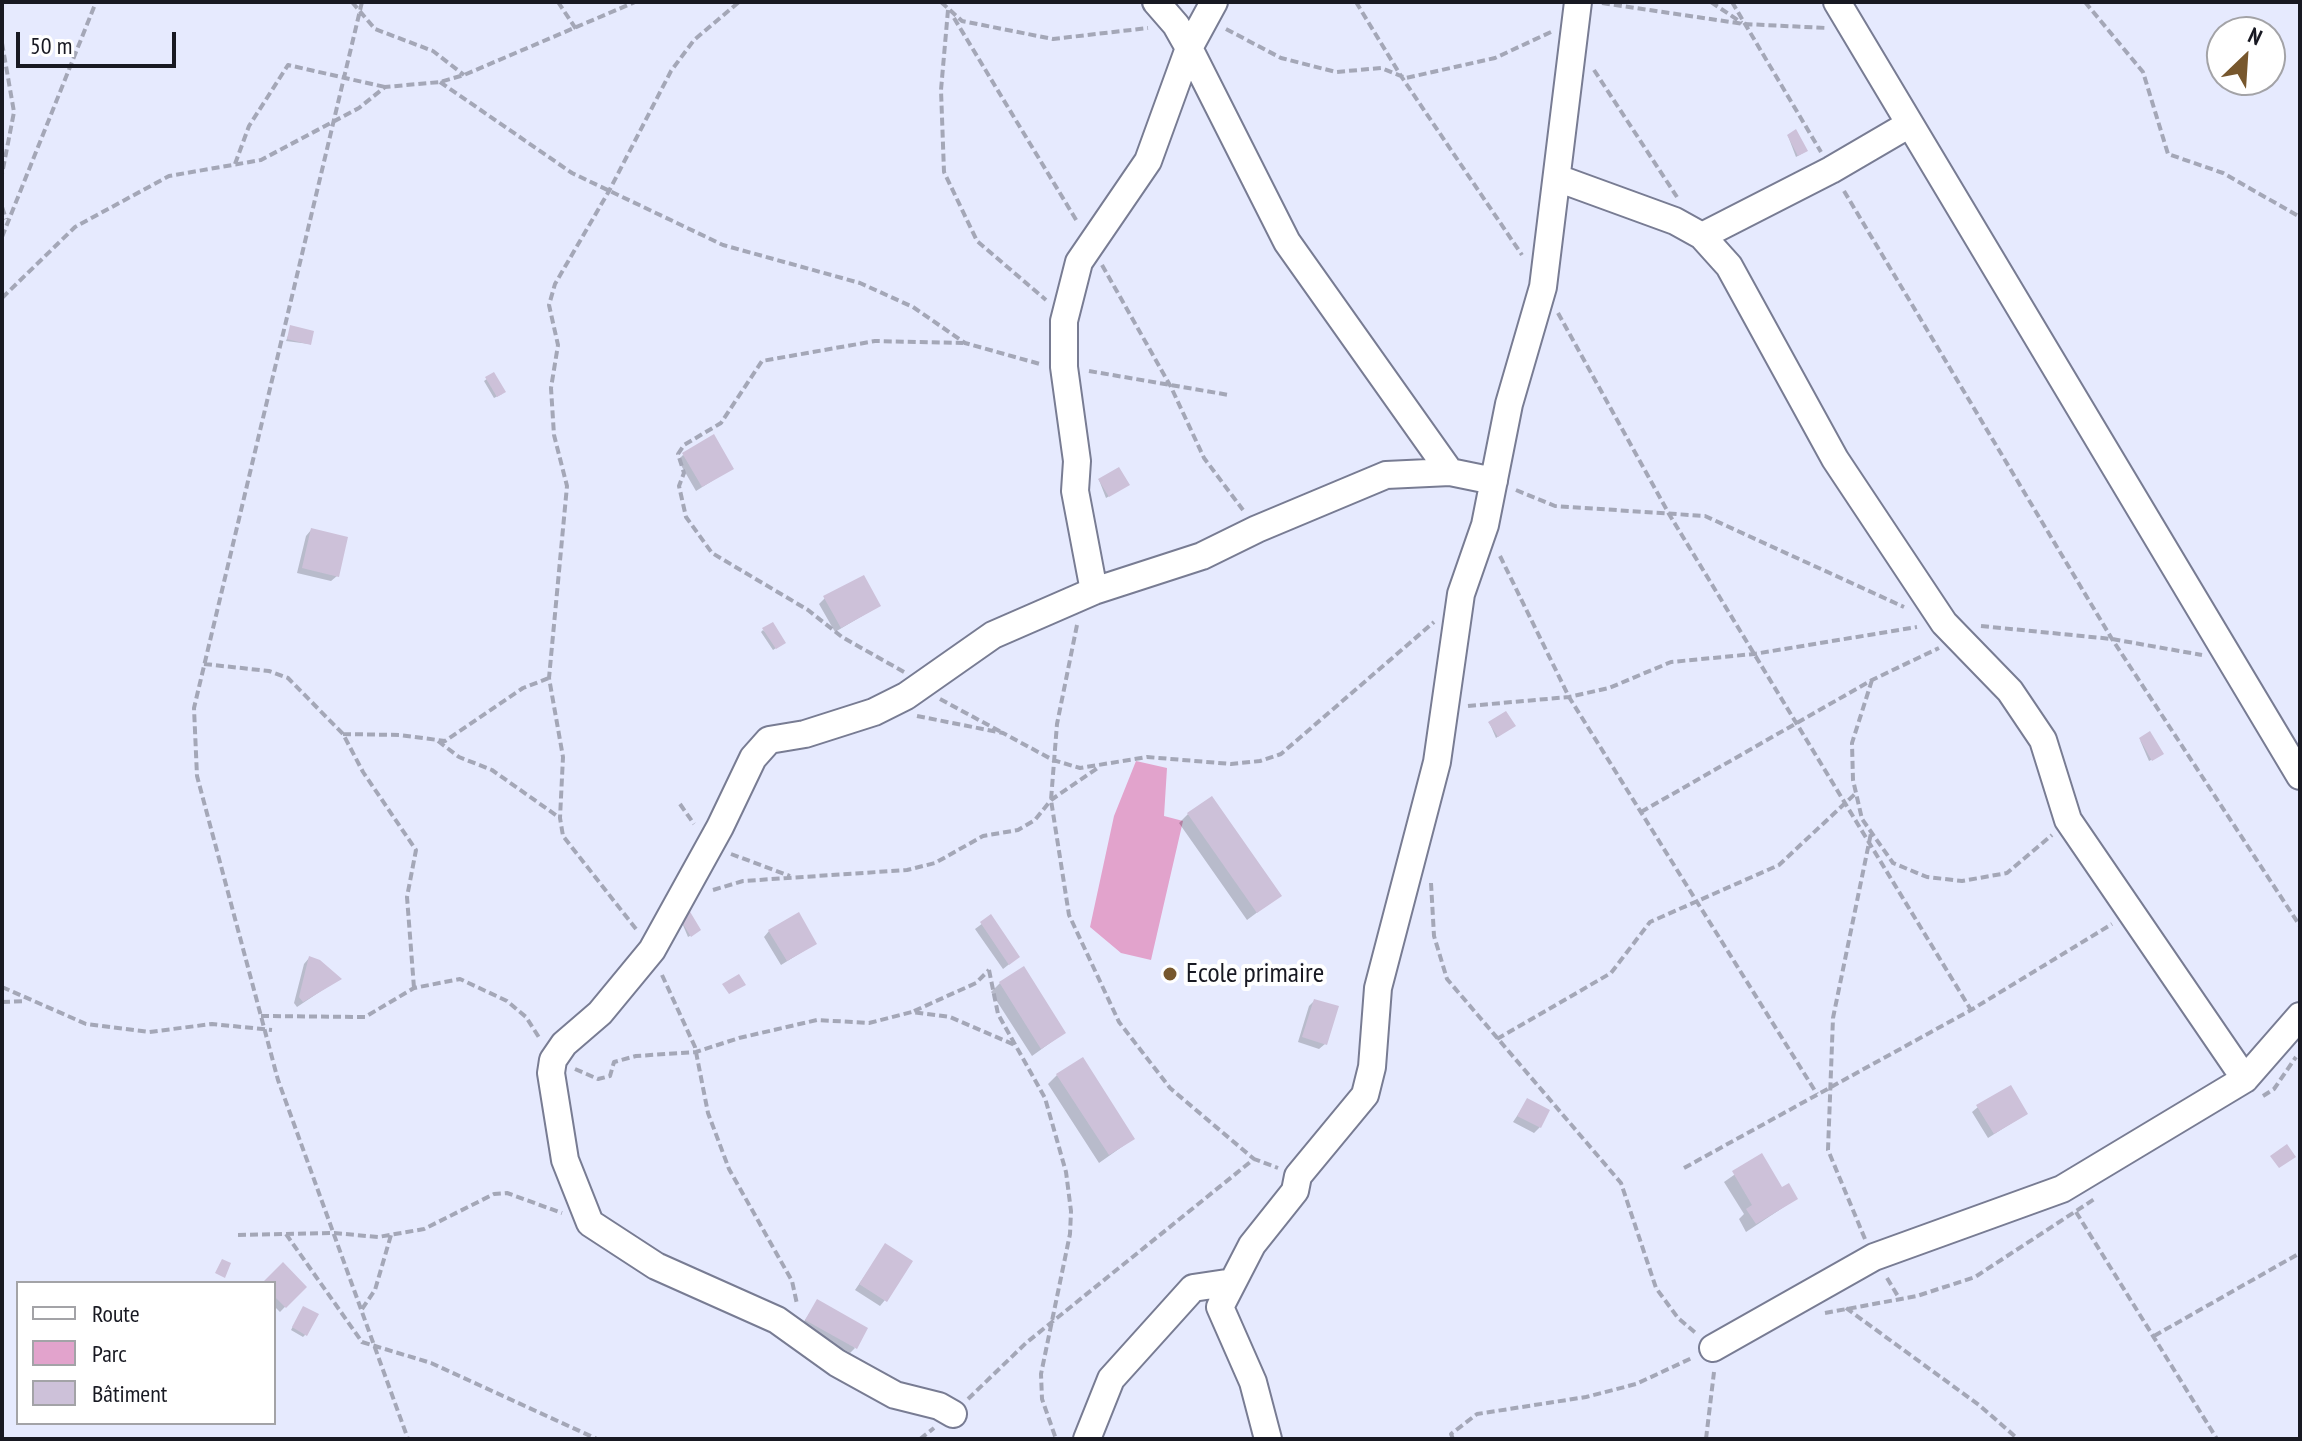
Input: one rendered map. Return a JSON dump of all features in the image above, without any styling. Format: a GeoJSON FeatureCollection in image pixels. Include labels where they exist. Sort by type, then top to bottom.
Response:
{"type":"FeatureCollection","features":[{"type":"Feature","properties":{"kind":"street"},"geometry":{"type":"LineString","coordinates":[[1156,2],[1182,36],[1287,242],[1450,472]]}},
{"type":"Feature","properties":{"kind":"street"},"geometry":{"type":"LineString","coordinates":[[1837,2],[2300,776]]}},
{"type":"Feature","properties":{"kind":"street"},"geometry":{"type":"LineString","coordinates":[[1268,1439],[1253,1382],[1220,1307],[1252,1245],[1295,1191],[1298,1176],[1365,1095],[1372,1067],[1378,988],[1437,762],[1461,594],[1485,525],[1509,404],[1543,287],[1578,6]]}},
{"type":"Feature","properties":{"kind":"street"},"geometry":{"type":"LineString","coordinates":[[1094,591],[1075,491],[1077,461],[1064,367],[1064,321],[1079,262],[1148,161],[1182,36],[1209,8]]}},
{"type":"Feature","properties":{"kind":"street"},"geometry":{"type":"LineString","coordinates":[[1702,236],[1831,170],[1908,125]]}},
{"type":"Feature","properties":{"kind":"street"},"geometry":{"type":"LineString","coordinates":[[1557,178],[1675,221],[1702,236],[1729,266],[1835,459],[1951,631],[2010,691],[2043,740],[2068,820],[2245,1079]]}},
{"type":"Feature","properties":{"kind":"street"},"geometry":{"type":"LineString","coordinates":[[953,1414],[939,1406],[895,1395],[837,1363],[777,1320],[656,1266],[590,1223],[565,1160],[551,1073],[553,1060],[564,1044],[600,1013],[652,950],[672,919],[677,900],[720,827],[753,758],[769,740],[805,734],[874,712],[993,635],[1094,591],[1202,556],[1257,529],[1386,475],[1450,472],[1494,481]]}},
{"type":"Feature","properties":{"kind":"street"},"geometry":{"type":"LineString","coordinates":[[1713,1348],[1874,1257],[2062,1189],[2245,1079],[2300,1016]]}},
{"type":"Feature","properties":{"kind":"street"},"geometry":{"type":"LineString","coordinates":[[1087,1439],[1111,1379],[1193,1288],[1233,1282]]}},
{"type":"Feature","properties":{"kind":"path"},"geometry":{"type":"LineString","coordinates":[[2,237],[6,219],[96,2]]}},
{"type":"Feature","properties":{"kind":"path"},"geometry":{"type":"LineString","coordinates":[[352,2],[375,29],[433,51],[464,75]]}},
{"type":"Feature","properties":{"kind":"path"},"geometry":{"type":"LineString","coordinates":[[362,2],[194,708],[197,776],[278,1080],[408,1439]]}},
{"type":"Feature","properties":{"kind":"path"},"geometry":{"type":"LineString","coordinates":[[558,2],[576,29]]}},
{"type":"Feature","properties":{"kind":"path"},"geometry":{"type":"LineString","coordinates":[[235,164],[249,126],[288,65],[385,87],[440,82],[464,75],[635,2]]}},
{"type":"Feature","properties":{"kind":"path"},"geometry":{"type":"LineString","coordinates":[[739,2],[694,40],[671,71],[609,191],[555,284],[549,305],[558,345],[551,388],[554,435],[567,486],[549,678],[563,757],[560,818],[563,836],[652,950],[696,1052],[708,1113],[729,1169],[792,1281],[799,1334]]}},
{"type":"Feature","properties":{"kind":"path"},"geometry":{"type":"LineString","coordinates":[[941,2],[962,21],[1053,39],[1182,36]]}},
{"type":"Feature","properties":{"kind":"path"},"geometry":{"type":"LineString","coordinates":[[1356,2],[1401,76],[1543,287],[1669,514],[1971,1010]]}},
{"type":"Feature","properties":{"kind":"path"},"geometry":{"type":"LineString","coordinates":[[1711,2],[1744,24]]}},
{"type":"Feature","properties":{"kind":"path"},"geometry":{"type":"LineString","coordinates":[[1732,2],[2112,639],[2300,926]]}},
{"type":"Feature","properties":{"kind":"path"},"geometry":{"type":"LineString","coordinates":[[2085,2],[2143,72],[2168,154],[2223,173],[2300,217]]}},
{"type":"Feature","properties":{"kind":"path"},"geometry":{"type":"LineString","coordinates":[[1578,6],[1610,3],[1744,24],[1853,29]]}},
{"type":"Feature","properties":{"kind":"path"},"geometry":{"type":"LineString","coordinates":[[1209,8],[1238,37],[1281,58],[1336,72],[1381,68],[1401,76],[1495,58],[1563,24],[1702,236]]}},
{"type":"Feature","properties":{"kind":"path"},"geometry":{"type":"LineString","coordinates":[[948,10],[941,90],[944,172],[977,241],[1035,288],[1064,321]]}},
{"type":"Feature","properties":{"kind":"path"},"geometry":{"type":"LineString","coordinates":[[2,43],[14,112],[2,174]]}},
{"type":"Feature","properties":{"kind":"path"},"geometry":{"type":"LineString","coordinates":[[440,82],[572,173],[723,245],[860,283],[913,307],[965,343]]}},
{"type":"Feature","properties":{"kind":"path"},"geometry":{"type":"LineString","coordinates":[[2,298],[75,227],[169,176],[261,160],[359,108],[385,87]]}},
{"type":"Feature","properties":{"kind":"path"},"geometry":{"type":"LineString","coordinates":[[2,207],[6,219]]}},
{"type":"Feature","properties":{"kind":"path"},"geometry":{"type":"LineString","coordinates":[[1229,395],[1064,367],[965,343],[875,341],[762,361],[721,423],[684,445],[678,454],[684,473],[679,486],[686,517],[712,553],[808,610],[842,637],[898,667],[948,704],[1053,760],[1080,768],[1147,757],[1231,764],[1260,761],[1281,754],[1352,689],[1423,633],[1461,594]]}},
{"type":"Feature","properties":{"kind":"path"},"geometry":{"type":"LineString","coordinates":[[1494,481],[1555,506],[1705,516],[1951,631]]}},
{"type":"Feature","properties":{"kind":"path"},"geometry":{"type":"LineString","coordinates":[[1485,525],[1569,697],[1817,1094]]}},
{"type":"Feature","properties":{"kind":"path"},"geometry":{"type":"LineString","coordinates":[[1094,591],[1080,611],[1053,760],[1051,800],[1069,915],[1119,1022],[1170,1088],[1254,1159],[1298,1176]]}},
{"type":"Feature","properties":{"kind":"path"},"geometry":{"type":"LineString","coordinates":[[1446,707],[1569,697],[1609,688],[1671,662],[1951,631],[2112,639],[2228,660]]}},
{"type":"Feature","properties":{"kind":"path"},"geometry":{"type":"LineString","coordinates":[[1641,812],[1872,680],[1951,631]]}},
{"type":"Feature","properties":{"kind":"path"},"geometry":{"type":"LineString","coordinates":[[204,664],[269,671],[288,678],[343,734],[363,772],[416,850],[407,897],[414,988]]}},
{"type":"Feature","properties":{"kind":"path"},"geometry":{"type":"LineString","coordinates":[[343,734],[445,741],[523,688],[549,678]]}},
{"type":"Feature","properties":{"kind":"path"},"geometry":{"type":"LineString","coordinates":[[1872,680],[1852,743],[1856,793],[1862,819],[1893,863],[1927,877],[1962,881],[2007,873],[2028,859],[2068,820]]}},
{"type":"Feature","properties":{"kind":"path"},"geometry":{"type":"LineString","coordinates":[[912,714],[1003,733]]}},
{"type":"Feature","properties":{"kind":"path"},"geometry":{"type":"LineString","coordinates":[[435,739],[459,757],[492,770],[560,818]]}},
{"type":"Feature","properties":{"kind":"path"},"geometry":{"type":"LineString","coordinates":[[677,900],[743,881],[907,870],[935,863],[983,836],[1018,830],[1035,820],[1051,800],[1101,765]]}},
{"type":"Feature","properties":{"kind":"path"},"geometry":{"type":"LineString","coordinates":[[1497,1039],[1611,973],[1650,922],[1695,899],[1779,865],[1856,793]]}},
{"type":"Feature","properties":{"kind":"path"},"geometry":{"type":"LineString","coordinates":[[1871,833],[1845,976],[1833,1018],[1828,1150],[1874,1257],[1899,1299]]}},
{"type":"Feature","properties":{"kind":"path"},"geometry":{"type":"LineString","coordinates":[[1431,876],[1434,936],[1447,979],[1621,1183],[1656,1288],[1678,1318],[1713,1348],[1715,1385],[1706,1439]]}},
{"type":"Feature","properties":{"kind":"path"},"geometry":{"type":"LineString","coordinates":[[1684,1168],[1971,1010],[2131,912]]}},
{"type":"Feature","properties":{"kind":"path"},"geometry":{"type":"LineString","coordinates":[[261,1015],[365,1017],[414,988],[460,979],[480,986],[526,1017],[553,1060],[598,1079],[610,1076],[614,1062],[636,1056],[696,1052],[739,1038],[817,1020],[869,1023],[912,1012],[976,983],[989,970],[998,1014],[1045,1098],[1066,1172],[1071,1211],[1070,1234],[1048,1327],[1041,1374],[1042,1399],[1056,1439]]}},
{"type":"Feature","properties":{"kind":"path"},"geometry":{"type":"LineString","coordinates":[[2,987],[27,1001],[86,1024],[149,1032],[212,1024],[272,1030]]}},
{"type":"Feature","properties":{"kind":"path"},"geometry":{"type":"LineString","coordinates":[[2,1002],[27,1001]]}},
{"type":"Feature","properties":{"kind":"path"},"geometry":{"type":"LineString","coordinates":[[912,1012],[950,1017],[1015,1045]]}},
{"type":"Feature","properties":{"kind":"path"},"geometry":{"type":"LineString","coordinates":[[920,1439],[953,1414],[1048,1327],[1254,1159]]}},
{"type":"Feature","properties":{"kind":"path"},"geometry":{"type":"LineString","coordinates":[[2062,1189],[2217,1439]]}},
{"type":"Feature","properties":{"kind":"path"},"geometry":{"type":"LineString","coordinates":[[238,1235],[391,1235],[424,1229],[494,1194],[507,1193],[590,1223]]}},
{"type":"Feature","properties":{"kind":"path"},"geometry":{"type":"LineString","coordinates":[[286,1234],[362,1342],[431,1363],[597,1439]]}},
{"type":"Feature","properties":{"kind":"path"},"geometry":{"type":"LineString","coordinates":[[362,1309],[375,1290],[391,1235]]}},
{"type":"Feature","properties":{"kind":"path"},"geometry":{"type":"LineString","coordinates":[[2154,1336],[2300,1253]]}},
{"type":"Feature","properties":{"kind":"path"},"geometry":{"type":"LineString","coordinates":[[1846,1308],[1979,1405],[2018,1439]]}},
{"type":"Feature","properties":{"kind":"green space"},"geometry":{"type":"Polygon","coordinates":[[[1136,761],[1167,768],[1164,816],[1183,821],[1151,960],[1121,953],[1090,927],[1114,816],[1136,761]]]}},
{"type":"Feature","properties":{"kind":"building"},"geometry":{"type":"Polygon","coordinates":[[[1796,129],[1808,151],[1798,156],[1787,135],[1796,129]]]}},
{"type":"Feature","properties":{"kind":"building"},"geometry":{"type":"Polygon","coordinates":[[[290,325],[314,331],[311,345],[287,339],[290,325]]]}},
{"type":"Feature","properties":{"kind":"building"},"geometry":{"type":"Polygon","coordinates":[[[494,372],[506,392],[497,397],[485,377],[494,372]]]}},
{"type":"Feature","properties":{"kind":"building"},"geometry":{"type":"Polygon","coordinates":[[[714,434],[734,469],[702,487],[682,453],[714,434]]]}},
{"type":"Feature","properties":{"kind":"building"},"geometry":{"type":"Polygon","coordinates":[[[1119,467],[1130,485],[1109,497],[1098,479],[1119,467]]]}},
{"type":"Feature","properties":{"kind":"building"},"geometry":{"type":"Polygon","coordinates":[[[311,528],[348,537],[339,577],[302,568],[311,528]]]}},
{"type":"Feature","properties":{"kind":"building"},"geometry":{"type":"Polygon","coordinates":[[[864,575],[881,606],[841,628],[823,596],[864,575]]]}},
{"type":"Feature","properties":{"kind":"building"},"geometry":{"type":"Polygon","coordinates":[[[773,622],[786,643],[776,649],[762,628],[773,622]]]}},
{"type":"Feature","properties":{"kind":"building"},"geometry":{"type":"Polygon","coordinates":[[[1506,711],[1516,726],[1498,737],[1488,722],[1506,711]]]}},
{"type":"Feature","properties":{"kind":"building"},"geometry":{"type":"Polygon","coordinates":[[[2150,731],[2164,754],[2152,761],[2139,738],[2150,731]]]}},
{"type":"Feature","properties":{"kind":"building"},"geometry":{"type":"Polygon","coordinates":[[[1212,796],[1282,896],[1257,913],[1187,813],[1212,796]]]}},
{"type":"Feature","properties":{"kind":"building"},"geometry":{"type":"Polygon","coordinates":[[[689,910],[701,930],[691,937],[679,917],[689,910]]]}},
{"type":"Feature","properties":{"kind":"building"},"geometry":{"type":"Polygon","coordinates":[[[799,912],[817,944],[787,961],[768,930],[799,912]]]}},
{"type":"Feature","properties":{"kind":"building"},"geometry":{"type":"Polygon","coordinates":[[[991,914],[1020,957],[1009,965],[980,922],[991,914]]]}},
{"type":"Feature","properties":{"kind":"building"},"geometry":{"type":"Polygon","coordinates":[[[309,956],[320,960],[342,979],[303,1002],[299,997],[309,956]]]}},
{"type":"Feature","properties":{"kind":"building"},"geometry":{"type":"Polygon","coordinates":[[[1024,966],[1066,1033],[1041,1049],[999,982],[1024,966]]]}},
{"type":"Feature","properties":{"kind":"building"},"geometry":{"type":"Polygon","coordinates":[[[739,974],[746,985],[729,994],[722,984],[739,974]]]}},
{"type":"Feature","properties":{"kind":"building"},"geometry":{"type":"Polygon","coordinates":[[[1314,999],[1339,1006],[1327,1045],[1302,1037],[1314,999]]]}},
{"type":"Feature","properties":{"kind":"building"},"geometry":{"type":"Polygon","coordinates":[[[1083,1057],[1135,1139],[1109,1155],[1056,1074],[1083,1057]]]}},
{"type":"Feature","properties":{"kind":"building"},"geometry":{"type":"Polygon","coordinates":[[[2011,1085],[2028,1114],[1994,1134],[1976,1105],[2011,1085]]]}},
{"type":"Feature","properties":{"kind":"building"},"geometry":{"type":"Polygon","coordinates":[[[1527,1098],[1550,1110],[1541,1128],[1517,1116],[1527,1098]]]}},
{"type":"Feature","properties":{"kind":"building"},"geometry":{"type":"Polygon","coordinates":[[[2287,1144],[2296,1157],[2279,1168],[2270,1156],[2287,1144]]]}},
{"type":"Feature","properties":{"kind":"building"},"geometry":{"type":"Polygon","coordinates":[[[1762,1153],[1782,1187],[1789,1183],[1798,1199],[1756,1224],[1746,1209],[1752,1205],[1732,1171],[1762,1153]]]}},
{"type":"Feature","properties":{"kind":"building"},"geometry":{"type":"Polygon","coordinates":[[[885,1243],[913,1261],[887,1302],[859,1284],[885,1243]]]}},
{"type":"Feature","properties":{"kind":"building"},"geometry":{"type":"Polygon","coordinates":[[[222,1259],[231,1263],[225,1278],[215,1273],[222,1259]]]}},
{"type":"Feature","properties":{"kind":"building"},"geometry":{"type":"Polygon","coordinates":[[[283,1262],[307,1287],[286,1308],[276,1298],[276,1281],[264,1281],[283,1262]]]}},
{"type":"Feature","properties":{"kind":"building"},"geometry":{"type":"Polygon","coordinates":[[[817,1299],[868,1328],[857,1349],[805,1320],[817,1299]]]}},
{"type":"Feature","properties":{"kind":"building"},"geometry":{"type":"Polygon","coordinates":[[[303,1306],[319,1314],[307,1336],[292,1327],[303,1306]]]}},
{"type":"Feature","properties":{"kind":"place","name":"Ecole primaire"},"geometry":{"type":"Point","coordinates":[1170,974]}}]}
